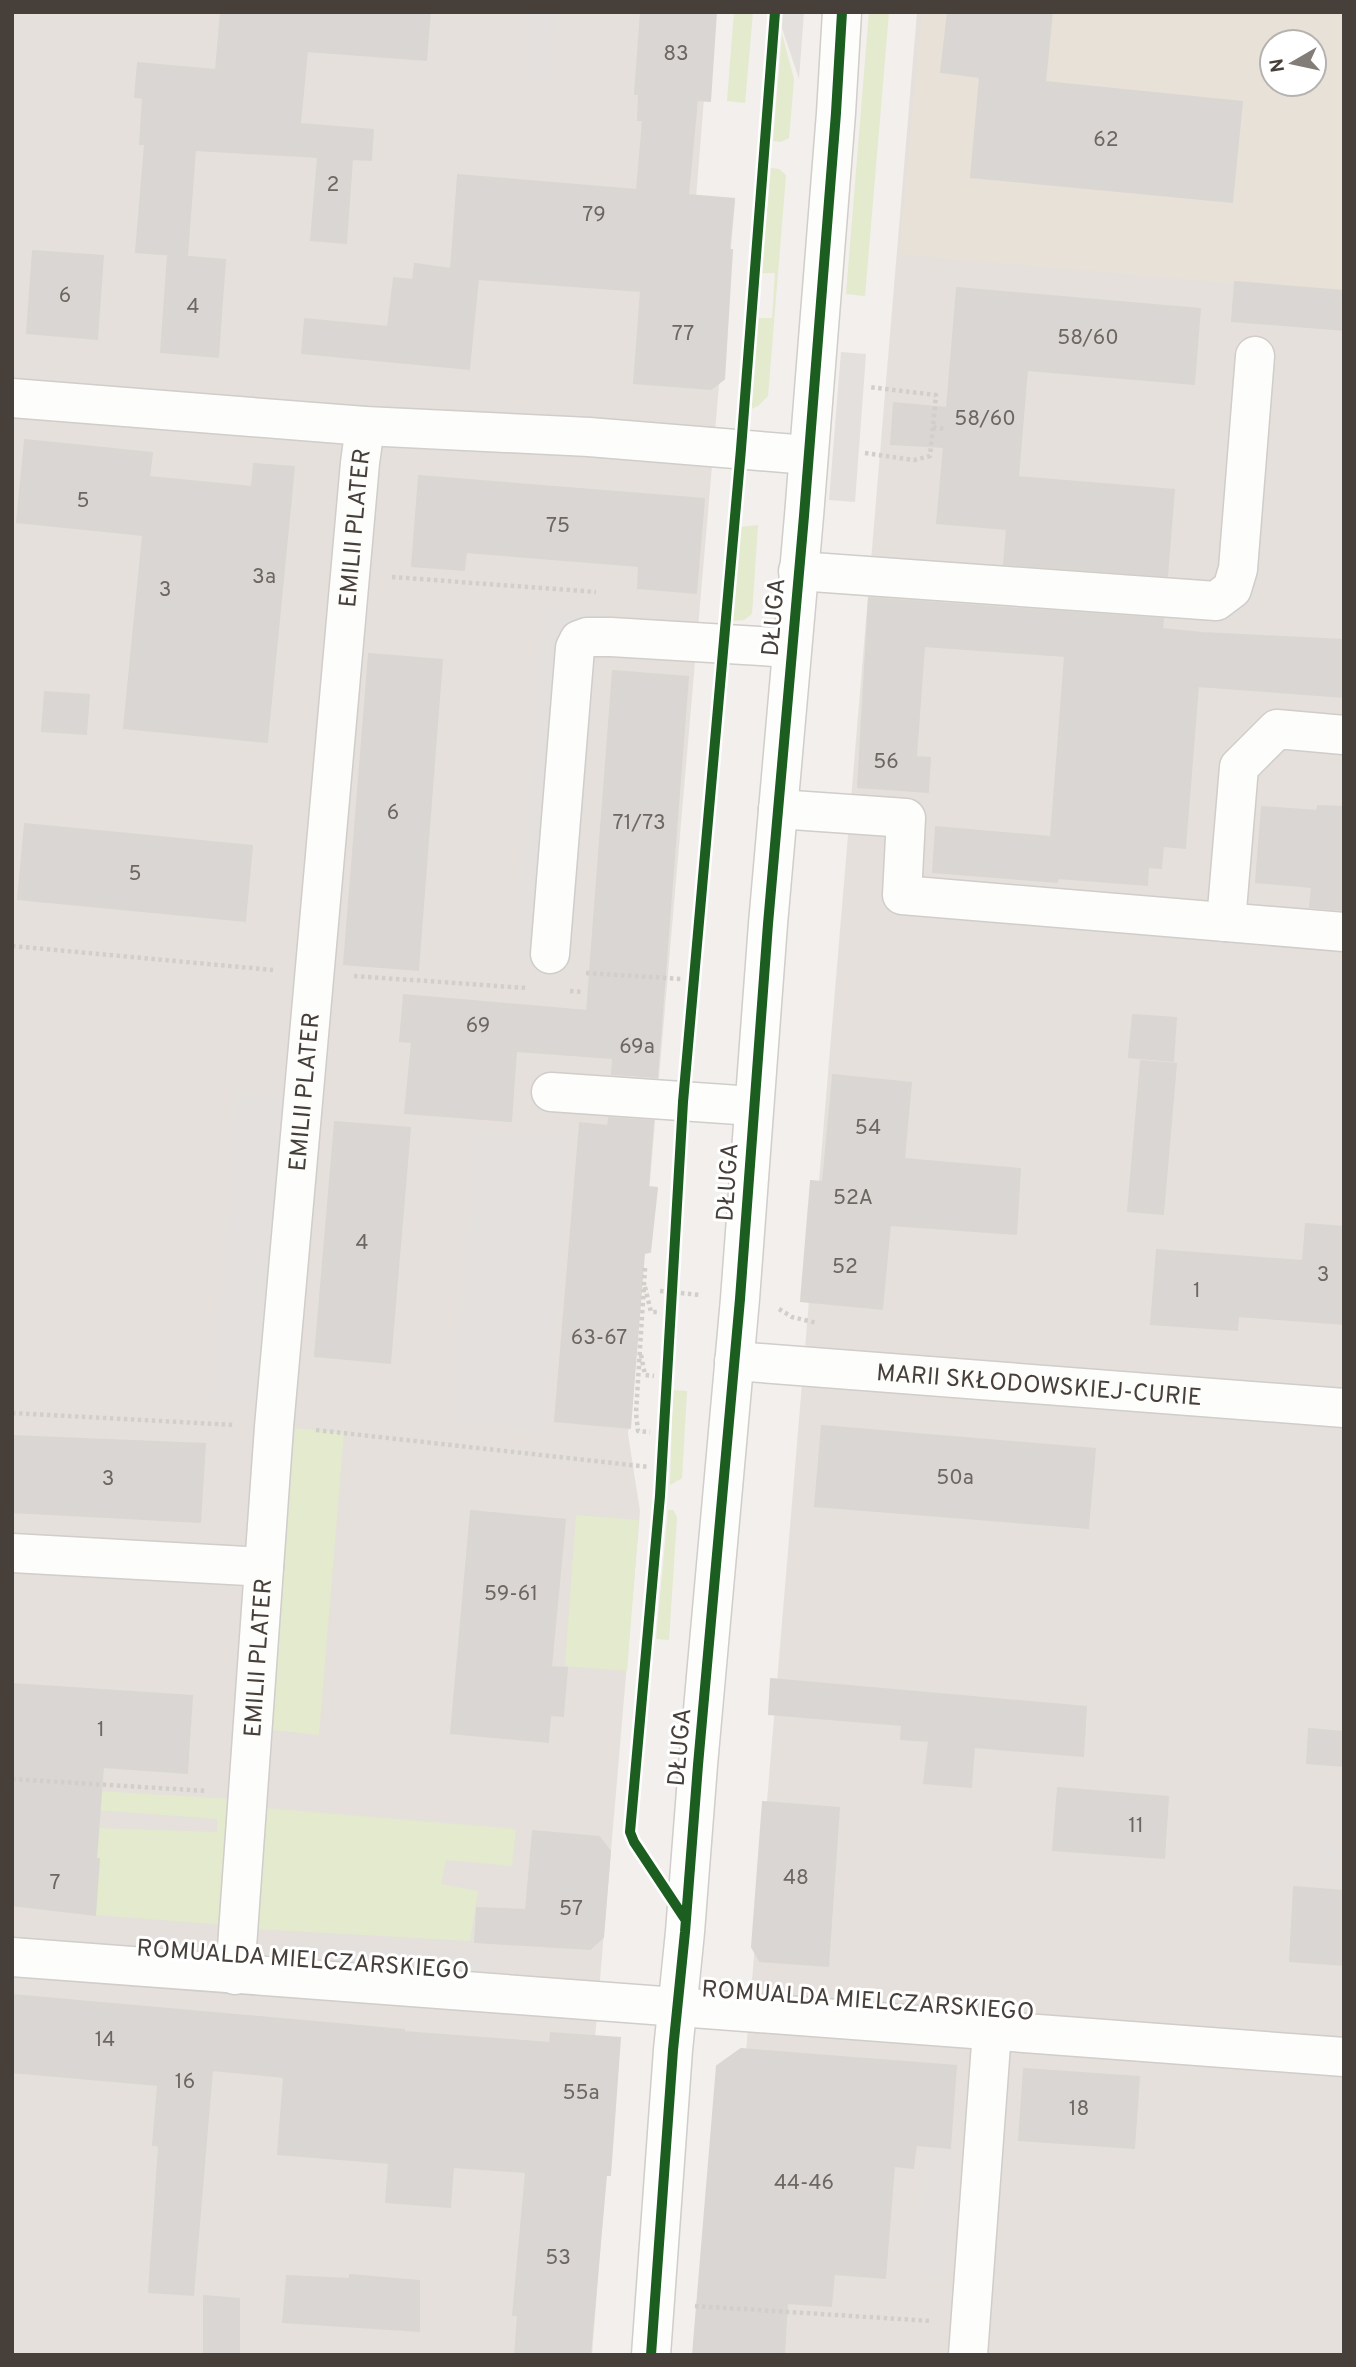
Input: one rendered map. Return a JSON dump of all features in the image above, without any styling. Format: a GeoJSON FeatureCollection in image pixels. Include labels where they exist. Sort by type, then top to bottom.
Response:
{"type":"FeatureCollection","features":[{"type":"Feature","properties":{"kind":"street","name":"DŁUGA"},"geometry":{"type":"LineString","coordinates":[[652,2355],[677,2007],[734,1362],[842,12]]}},
{"type":"Feature","properties":{"kind":"street"},"geometry":{"type":"LineString","coordinates":[[799,571],[1216,601],[1232,589],[1238,569],[1255,356]]}},
{"type":"Feature","properties":{"kind":"street"},"geometry":{"type":"LineString","coordinates":[[12,398],[365,426],[589,438],[808,455]]}},
{"type":"Feature","properties":{"kind":"street","name":"EMILII PLATER"},"geometry":{"type":"LineString","coordinates":[[235,1975],[264,1567],[291,1428],[331,974],[360,463],[365,426]]}},
{"type":"Feature","properties":{"kind":"street"},"geometry":{"type":"LineString","coordinates":[[544,972],[575,648],[579,640],[587,637],[611,637],[792,648]]}},
{"type":"Feature","properties":{"kind":"street"},"geometry":{"type":"LineString","coordinates":[[1226,922],[1239,767],[1277,729],[1344,735]]}},
{"type":"Feature","properties":{"kind":"street"},"geometry":{"type":"LineString","coordinates":[[778,809],[906,818],[902,895],[1344,932]]}},
{"type":"Feature","properties":{"kind":"street"},"geometry":{"type":"LineString","coordinates":[[551,1092],[753,1106]]}},
{"type":"Feature","properties":{"kind":"street","name":"MARII SKŁODOWSKIEJ-CURIE"},"geometry":{"type":"LineString","coordinates":[[734,1362],[1344,1408]]}},
{"type":"Feature","properties":{"kind":"street"},"geometry":{"type":"LineString","coordinates":[[12,1552],[264,1567]]}},
{"type":"Feature","properties":{"kind":"street","name":"ROMUALDA MIELCZARSKIEGO"},"geometry":{"type":"LineString","coordinates":[[12,1957],[609,2004],[1344,2057]]}},
{"type":"Feature","properties":{"kind":"street"},"geometry":{"type":"LineString","coordinates":[[969,2339],[992,2031]]}},
{"type":"Feature","properties":{"kind":"path"},"geometry":{"type":"LineString","coordinates":[[865,453],[914,460],[930,456],[936,395],[869,387]]}},
{"type":"Feature","properties":{"kind":"path"},"geometry":{"type":"LineString","coordinates":[[933,427],[945,429]]}},
{"type":"Feature","properties":{"kind":"path"},"geometry":{"type":"LineString","coordinates":[[385,577],[604,593]]}},
{"type":"Feature","properties":{"kind":"path"},"geometry":{"type":"LineString","coordinates":[[12,946],[331,974],[544,972]]}},
{"type":"Feature","properties":{"kind":"path"},"geometry":{"type":"LineString","coordinates":[[583,992],[566,991],[586,973],[682,979]]}},
{"type":"Feature","properties":{"kind":"path"},"geometry":{"type":"LineString","coordinates":[[692,990],[694,976]]}},
{"type":"Feature","properties":{"kind":"path"},"geometry":{"type":"LineString","coordinates":[[645,1268],[636,1413],[638,1431],[650,1432]]}},
{"type":"Feature","properties":{"kind":"path"},"geometry":{"type":"LineString","coordinates":[[671,1305],[673,1278]]}},
{"type":"Feature","properties":{"kind":"path"},"geometry":{"type":"LineString","coordinates":[[644,1283],[652,1312],[659,1312]]}},
{"type":"Feature","properties":{"kind":"path"},"geometry":{"type":"LineString","coordinates":[[660,1291],[700,1295]]}},
{"type":"Feature","properties":{"kind":"path"},"geometry":{"type":"LineString","coordinates":[[640,1348],[645,1375],[654,1376]]}},
{"type":"Feature","properties":{"kind":"path"},"geometry":{"type":"LineString","coordinates":[[12,1413],[291,1428],[649,1467]]}},
{"type":"Feature","properties":{"kind":"path"},"geometry":{"type":"LineString","coordinates":[[12,1779],[248,1776]]}},
{"type":"Feature","properties":{"kind":"path"},"geometry":{"type":"LineString","coordinates":[[687,2306],[969,2339]]}},
{"type":"Feature","properties":{"kind":"shaded area"},"geometry":{"type":"Polygon","coordinates":[[[12,12],[711,12],[696,198],[735,201],[628,1434],[640,1511],[595,2038],[617,2039],[592,2355],[12,2355],[12,12]]]}},
{"type":"Feature","properties":{"kind":"shaded area"},"geometry":{"type":"Polygon","coordinates":[[[530,12],[558,12],[551,79],[523,76],[530,12]]]}},
{"type":"Feature","properties":{"kind":"shaded area"},"geometry":{"type":"Polygon","coordinates":[[[783,12],[804,12],[799,79],[782,28],[783,12]]]}},
{"type":"Feature","properties":{"kind":"shaded area"},"geometry":{"type":"Polygon","coordinates":[[[917,12],[1344,12],[1344,2355],[698,2355],[746,2052],[917,12]]]}},
{"type":"Feature","properties":{"kind":"shaded area"},"geometry":{"type":"Polygon","coordinates":[[[922,12],[1344,12],[1344,293],[899,254],[922,12]]]}},
{"type":"Feature","properties":{"kind":"shaded area"},"geometry":{"type":"Polygon","coordinates":[[[841,352],[866,354],[855,502],[829,500],[841,352]]]}},
{"type":"Feature","properties":{"kind":"shaded area"},"geometry":{"type":"Polygon","coordinates":[[[543,609],[601,613],[570,966],[516,962],[543,609]]]}},
{"type":"Feature","properties":{"kind":"shaded area"},"geometry":{"type":"Polygon","coordinates":[[[237,1090],[302,1095],[277,1404],[212,1399],[237,1090]]]}},
{"type":"Feature","properties":{"kind":"shaded area"},"geometry":{"type":"Polygon","coordinates":[[[474,1132],[569,1136],[549,1431],[452,1420],[474,1132]]]}},
{"type":"Feature","properties":{"kind":"shaded area"},"geometry":{"type":"Polygon","coordinates":[[[1321,1843],[1344,1845],[1344,1873],[1319,1871],[1321,1843]]]}},
{"type":"Feature","properties":{"kind":"shaded area"},"geometry":{"type":"Polygon","coordinates":[[[284,1943],[497,1956],[476,1984],[265,1969],[284,1943]]]}},
{"type":"Feature","properties":{"kind":"shaded area"},"geometry":{"type":"Polygon","coordinates":[[[928,2148],[956,2150],[944,2277],[916,2274],[928,2148]]]}},
{"type":"Feature","properties":{"kind":"green space"},"geometry":{"type":"Polygon","coordinates":[[[734,12],[753,12],[745,103],[727,101],[734,12]]]}},
{"type":"Feature","properties":{"kind":"green space"},"geometry":{"type":"Polygon","coordinates":[[[869,12],[889,12],[865,296],[846,294],[869,12]]]}},
{"type":"Feature","properties":{"kind":"green space"},"geometry":{"type":"Polygon","coordinates":[[[782,34],[794,79],[789,138],[781,142],[773,141],[782,34]]]}},
{"type":"Feature","properties":{"kind":"green space"},"geometry":{"type":"Polygon","coordinates":[[[771,168],[779,169],[786,175],[768,396],[758,406],[747,411],[756,318],[772,318],[775,273],[761,273],[771,168]]]}},
{"type":"Feature","properties":{"kind":"green space"},"geometry":{"type":"Polygon","coordinates":[[[758,525],[752,614],[744,620],[733,621],[741,527],[758,525]]]}},
{"type":"Feature","properties":{"kind":"green space"},"geometry":{"type":"Polygon","coordinates":[[[673,1390],[687,1391],[682,1478],[670,1485],[673,1390]]]}},
{"type":"Feature","properties":{"kind":"green space"},"geometry":{"type":"Polygon","coordinates":[[[295,1428],[344,1433],[319,1735],[271,1730],[295,1428]]]}},
{"type":"Feature","properties":{"kind":"green space"},"geometry":{"type":"Polygon","coordinates":[[[668,1510],[673,1510],[677,1517],[669,1640],[656,1639],[668,1510]]]}},
{"type":"Feature","properties":{"kind":"green space"},"geometry":{"type":"Polygon","coordinates":[[[576,1515],[639,1520],[627,1671],[565,1666],[576,1515]]]}},
{"type":"Feature","properties":{"kind":"green space"},"geometry":{"type":"Polygon","coordinates":[[[12,1786],[233,1799],[225,1925],[95,1915],[99,1860],[96,1860],[98,1828],[217,1832],[217,1819],[12,1804],[12,1786]]]}},
{"type":"Feature","properties":{"kind":"green space"},"geometry":{"type":"Polygon","coordinates":[[[264,1808],[516,1829],[512,1866],[446,1860],[441,1884],[478,1891],[470,1941],[255,1929],[264,1808]]]}},
{"type":"Feature","properties":{"kind":"building"},"geometry":{"type":"Polygon","coordinates":[[[221,12],[430,12],[426,60],[307,51],[300,124],[373,130],[371,160],[352,159],[346,243],[311,240],[318,157],[195,150],[187,256],[136,252],[145,144],[140,144],[143,98],[135,97],[138,63],[216,70],[221,12]]]}},
{"type":"Feature","properties":{"kind":"building"},"geometry":{"type":"Polygon","coordinates":[[[641,12],[716,12],[710,101],[697,100],[688,195],[734,199],[729,250],[732,250],[724,379],[711,389],[634,383],[641,291],[478,279],[469,369],[302,353],[305,319],[388,327],[394,278],[413,280],[415,264],[451,269],[458,175],[637,190],[643,120],[638,120],[639,94],[635,94],[641,12]]]}},
{"type":"Feature","properties":{"kind":"building"},"geometry":{"type":"Polygon","coordinates":[[[948,12],[1052,12],[1045,82],[1242,102],[1232,202],[971,177],[980,77],[941,72],[948,12]]]}},
{"type":"Feature","properties":{"kind":"building"},"geometry":{"type":"Polygon","coordinates":[[[33,251],[103,256],[97,339],[27,333],[33,251]]]}},
{"type":"Feature","properties":{"kind":"building"},"geometry":{"type":"Polygon","coordinates":[[[168,255],[225,260],[218,357],[161,352],[168,255]]]}},
{"type":"Feature","properties":{"kind":"building"},"geometry":{"type":"Polygon","coordinates":[[[1235,282],[1344,291],[1344,330],[1232,321],[1235,282]]]}},
{"type":"Feature","properties":{"kind":"building"},"geometry":{"type":"Polygon","coordinates":[[[957,288],[1200,309],[1194,384],[1027,370],[1018,477],[1174,490],[1167,576],[1004,564],[1007,529],[937,523],[944,447],[891,444],[894,403],[947,408],[957,288]]]}},
{"type":"Feature","properties":{"kind":"building"},"geometry":{"type":"Polygon","coordinates":[[[25,440],[152,453],[149,477],[252,487],[254,464],[294,467],[267,742],[124,728],[143,535],[17,522],[25,440]]]}},
{"type":"Feature","properties":{"kind":"building"},"geometry":{"type":"Polygon","coordinates":[[[419,476],[704,499],[696,593],[638,588],[639,566],[466,552],[464,570],[412,566],[419,476]]]}},
{"type":"Feature","properties":{"kind":"building"},"geometry":{"type":"Polygon","coordinates":[[[869,598],[1163,619],[1162,629],[1202,633],[1344,640],[1344,697],[1198,686],[1185,848],[1163,846],[1161,868],[1148,867],[1147,885],[1058,878],[1057,882],[933,872],[936,827],[1051,837],[1065,656],[924,646],[916,757],[930,758],[928,792],[858,787],[869,598]]]}},
{"type":"Feature","properties":{"kind":"building"},"geometry":{"type":"Polygon","coordinates":[[[369,654],[442,660],[418,970],[344,964],[369,654]]]}},
{"type":"Feature","properties":{"kind":"building"},"geometry":{"type":"Polygon","coordinates":[[[613,671],[688,677],[657,1077],[612,1074],[613,1058],[516,1051],[511,1121],[405,1113],[412,1042],[400,1041],[404,995],[587,1011],[613,671]]]}},
{"type":"Feature","properties":{"kind":"building"},"geometry":{"type":"Polygon","coordinates":[[[45,692],[89,695],[86,734],[42,731],[45,692]]]}},
{"type":"Feature","properties":{"kind":"building"},"geometry":{"type":"Polygon","coordinates":[[[1318,806],[1344,807],[1344,910],[1310,907],[1312,887],[1256,882],[1262,807],[1317,811],[1318,806]]]}},
{"type":"Feature","properties":{"kind":"building"},"geometry":{"type":"Polygon","coordinates":[[[25,824],[252,846],[245,921],[18,899],[25,824]]]}},
{"type":"Feature","properties":{"kind":"building"},"geometry":{"type":"Polygon","coordinates":[[[1133,1015],[1176,1018],[1173,1061],[1129,1057],[1133,1015]]]}},
{"type":"Feature","properties":{"kind":"building"},"geometry":{"type":"Polygon","coordinates":[[[1141,1061],[1176,1064],[1163,1214],[1128,1211],[1141,1061]]]}},
{"type":"Feature","properties":{"kind":"building"},"geometry":{"type":"Polygon","coordinates":[[[833,1075],[911,1083],[904,1159],[1020,1169],[1016,1234],[890,1225],[882,1309],[801,1301],[811,1181],[823,1182],[833,1075]]]}},
{"type":"Feature","properties":{"kind":"building"},"geometry":{"type":"Polygon","coordinates":[[[609,1118],[653,1121],[648,1187],[657,1188],[650,1252],[644,1253],[630,1428],[555,1421],[580,1123],[608,1126],[609,1118]]]}},
{"type":"Feature","properties":{"kind":"building"},"geometry":{"type":"Polygon","coordinates":[[[335,1122],[410,1128],[390,1363],[315,1356],[335,1122]]]}},
{"type":"Feature","properties":{"kind":"building"},"geometry":{"type":"Polygon","coordinates":[[[1306,1224],[1344,1227],[1344,1324],[1238,1316],[1237,1330],[1151,1324],[1157,1250],[1303,1261],[1306,1224]]]}},
{"type":"Feature","properties":{"kind":"building"},"geometry":{"type":"Polygon","coordinates":[[[822,1426],[1095,1449],[1088,1528],[815,1506],[822,1426]]]}},
{"type":"Feature","properties":{"kind":"building"},"geometry":{"type":"Polygon","coordinates":[[[12,1436],[205,1444],[200,1522],[12,1512],[12,1436]]]}},
{"type":"Feature","properties":{"kind":"building"},"geometry":{"type":"Polygon","coordinates":[[[471,1511],[565,1520],[551,1667],[567,1668],[563,1716],[550,1715],[548,1742],[451,1733],[471,1511]]]}},
{"type":"Feature","properties":{"kind":"building"},"geometry":{"type":"Polygon","coordinates":[[[771,1679],[1086,1707],[1083,1756],[974,1747],[971,1787],[924,1783],[929,1741],[901,1739],[902,1725],[769,1714],[771,1679]]]}},
{"type":"Feature","properties":{"kind":"building"},"geometry":{"type":"Polygon","coordinates":[[[12,1684],[192,1696],[187,1773],[103,1767],[95,1915],[12,1905],[12,1684]]]}},
{"type":"Feature","properties":{"kind":"building"},"geometry":{"type":"Polygon","coordinates":[[[1309,1729],[1344,1732],[1344,1766],[1307,1763],[1309,1729]]]}},
{"type":"Feature","properties":{"kind":"building"},"geometry":{"type":"Polygon","coordinates":[[[1058,1788],[1168,1797],[1164,1858],[1053,1850],[1058,1788]]]}},
{"type":"Feature","properties":{"kind":"building"},"geometry":{"type":"Polygon","coordinates":[[[763,1802],[839,1808],[828,1966],[760,1961],[752,1947],[763,1802]]]}},
{"type":"Feature","properties":{"kind":"building"},"geometry":{"type":"Polygon","coordinates":[[[533,1831],[599,1837],[610,1851],[603,1937],[590,1949],[475,1942],[477,1908],[526,1910],[533,1831]]]}},
{"type":"Feature","properties":{"kind":"building"},"geometry":{"type":"Polygon","coordinates":[[[1294,1887],[1344,1891],[1344,1965],[1290,1961],[1294,1887]]]}},
{"type":"Feature","properties":{"kind":"building"},"geometry":{"type":"Polygon","coordinates":[[[12,1995],[550,2043],[551,2033],[620,2038],[610,2175],[606,2175],[590,2355],[515,2355],[518,2315],[513,2315],[526,2172],[453,2167],[450,2207],[386,2202],[389,2163],[278,2154],[284,2077],[212,2070],[193,2295],[149,2292],[159,2146],[153,2145],[158,2085],[12,2072],[12,1995]]]}},
{"type":"Feature","properties":{"kind":"building"},"geometry":{"type":"Polygon","coordinates":[[[741,2049],[956,2066],[950,2148],[916,2145],[913,2168],[894,2166],[885,2278],[834,2274],[831,2306],[787,2303],[784,2355],[693,2355],[717,2066],[741,2049]]]}},
{"type":"Feature","properties":{"kind":"building"},"geometry":{"type":"Polygon","coordinates":[[[1024,2069],[1139,2077],[1134,2148],[1019,2140],[1024,2069]]]}},
{"type":"Feature","properties":{"kind":"building"},"geometry":{"type":"Polygon","coordinates":[[[350,2275],[419,2281],[419,2331],[283,2322],[287,2276],[350,2279],[350,2275]]]}},
{"type":"Feature","properties":{"kind":"building"},"geometry":{"type":"Polygon","coordinates":[[[204,2296],[239,2299],[239,2355],[204,2355],[204,2296]]]}},
{"type":"Feature","properties":{"kind":"cycle path"},"geometry":{"type":"LineString","coordinates":[[685,1919],[630,1832],[660,1496],[683,1102],[741,449],[775,12]]}},
{"type":"Feature","properties":{"kind":"cycle path"},"geometry":{"type":"LineString","coordinates":[[651,2355],[673,2050],[740,1299],[768,924],[804,516],[842,12]]}}]}
